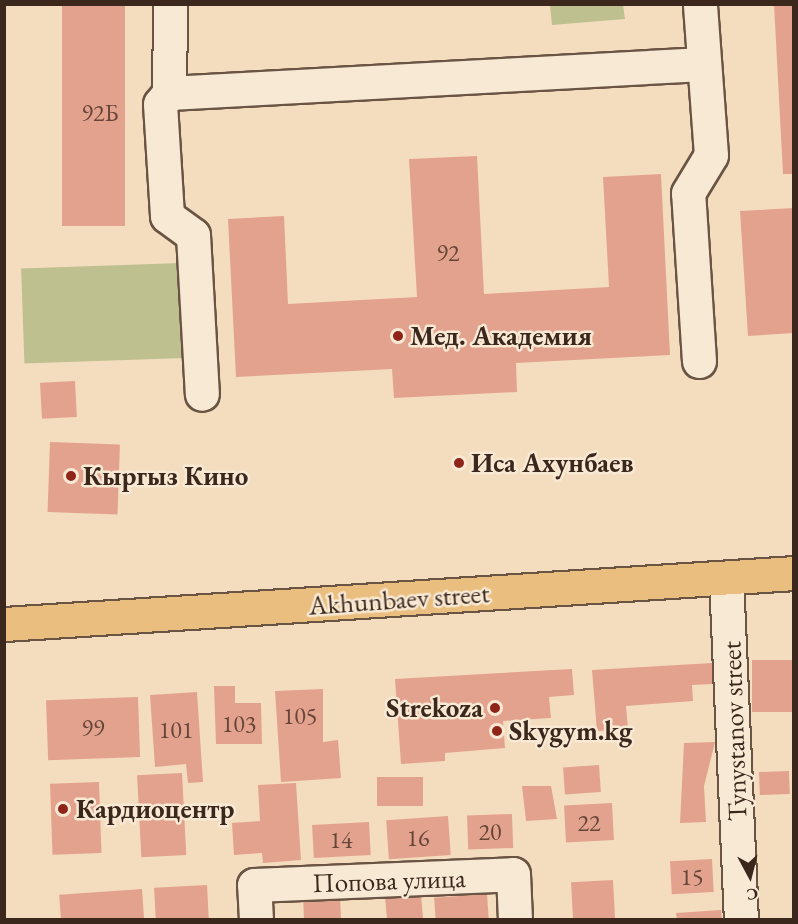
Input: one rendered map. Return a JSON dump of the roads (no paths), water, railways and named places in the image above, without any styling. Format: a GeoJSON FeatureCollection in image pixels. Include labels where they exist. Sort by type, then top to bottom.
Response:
{"type":"FeatureCollection","features":[{"type":"Feature","properties":{"kind":"main road","name":"Akhunbaev street"},"geometry":{"type":"LineString","coordinates":[[4,624],[794,573]]}},
{"type":"Feature","properties":{"kind":"street"},"geometry":{"type":"LineString","coordinates":[[170,4],[169,93],[160,104],[167,216],[193,235],[202,394]]}},
{"type":"Feature","properties":{"kind":"street"},"geometry":{"type":"LineString","coordinates":[[699,361],[688,194],[711,155],[700,4]]}},
{"type":"Feature","properties":{"kind":"street"},"geometry":{"type":"LineString","coordinates":[[169,93],[703,64]]}},
{"type":"Feature","properties":{"kind":"street","name":"Tynystanov street"},"geometry":{"type":"LineString","coordinates":[[726,578],[741,920]]}},
{"type":"Feature","properties":{"kind":"street","name":"Попова улица"},"geometry":{"type":"LineString","coordinates":[[256,920],[255,885],[513,874],[515,920]]}},
{"type":"Feature","properties":{"kind":"place","name":"Мед. Академия"},"geometry":{"type":"Point","coordinates":[398,336]}},
{"type":"Feature","properties":{"kind":"place","name":"Иса Ахунбаев"},"geometry":{"type":"Point","coordinates":[459,463]}},
{"type":"Feature","properties":{"kind":"place","name":"Кыргыз Кино"},"geometry":{"type":"Point","coordinates":[71,476]}},
{"type":"Feature","properties":{"kind":"place","name":"Strekoza"},"geometry":{"type":"Point","coordinates":[495,708]}},
{"type":"Feature","properties":{"kind":"place","name":"Skygym.kg"},"geometry":{"type":"Point","coordinates":[497,731]}},
{"type":"Feature","properties":{"kind":"place","name":"Кардиоцентр"},"geometry":{"type":"Point","coordinates":[63,809]}}]}
